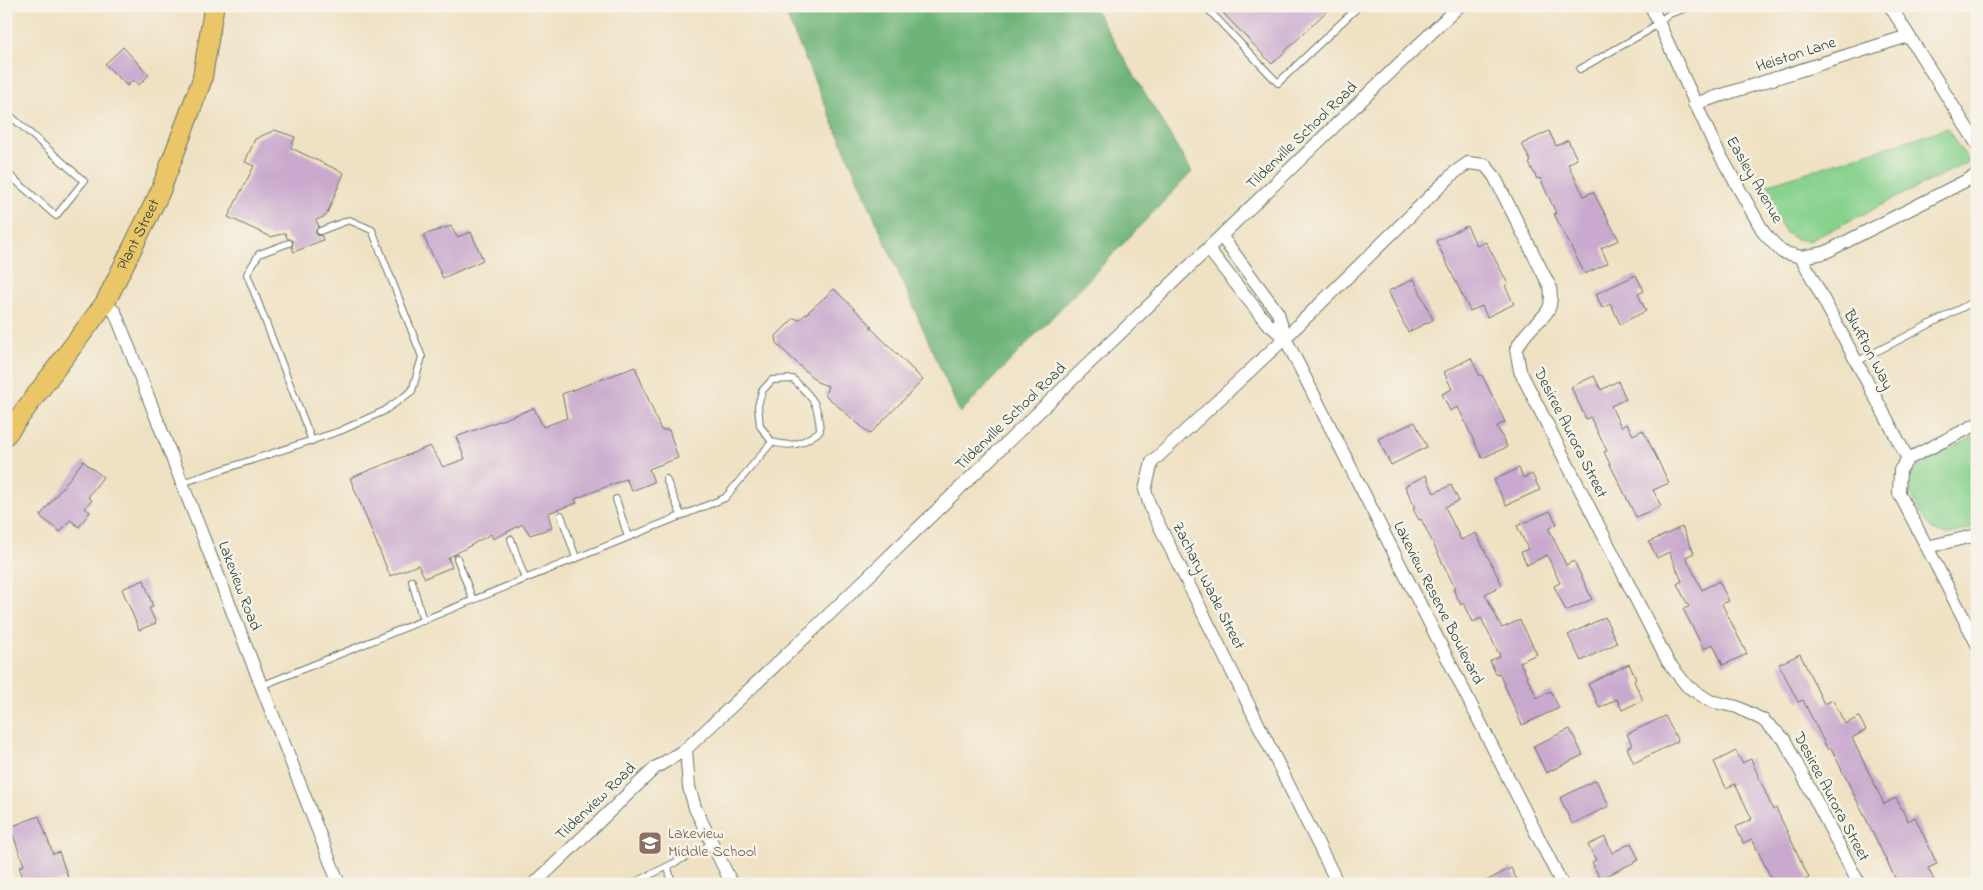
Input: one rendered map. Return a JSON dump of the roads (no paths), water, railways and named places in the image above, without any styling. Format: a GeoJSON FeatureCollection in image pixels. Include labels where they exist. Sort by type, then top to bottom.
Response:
{"type":"FeatureCollection","features":[{"type":"Feature","properties":{"kind":"main road","name":"Plant Street"},"geometry":{"type":"LineString","coordinates":[[6,435],[105,303],[160,192],[202,80],[214,6]]}},
{"type":"Feature","properties":{"kind":"street","name":"Tildenville School Road"},"geometry":{"type":"LineString","coordinates":[[686,749],[1209,250],[1459,6]]}},
{"type":"Feature","properties":{"kind":"street","name":"Easley Avenue"},"geometry":{"type":"LineString","coordinates":[[1651,6],[1694,104],[1715,146],[1764,233],[1782,252],[1801,257]]}},
{"type":"Feature","properties":{"kind":"street"},"geometry":{"type":"LineString","coordinates":[[1890,6],[1977,144]]}},
{"type":"Feature","properties":{"kind":"street","name":"Heiston Lane"},"geometry":{"type":"LineString","coordinates":[[1694,104],[1908,36]]}},
{"type":"Feature","properties":{"kind":"street","name":"Desiree Aurora Street"},"geometry":{"type":"LineString","coordinates":[[1285,338],[1454,173],[1468,163],[1486,165],[1494,176],[1550,287],[1552,300],[1543,318],[1528,331],[1516,348],[1520,371],[1668,662],[1687,686],[1710,701],[1737,707],[1763,720],[1784,739],[1859,884]]}},
{"type":"Feature","properties":{"kind":"street"},"geometry":{"type":"LineString","coordinates":[[1801,257],[1824,253],[1977,175]]}},
{"type":"Feature","properties":{"kind":"street","name":"Lakeview Reserve Boulevard"},"geometry":{"type":"LineString","coordinates":[[1222,237],[1278,313],[1285,338],[1562,884]]}},
{"type":"Feature","properties":{"kind":"street","name":"Lakeview Reserve Boulevard"},"geometry":{"type":"LineString","coordinates":[[1209,250],[1266,322],[1285,338]]}},
{"type":"Feature","properties":{"kind":"street","name":"Bluffton Way"},"geometry":{"type":"LineString","coordinates":[[1801,257],[1908,459]]}},
{"type":"Feature","properties":{"kind":"street","name":"Lakeview Road"},"geometry":{"type":"LineString","coordinates":[[105,303],[115,312],[339,884]]}},
{"type":"Feature","properties":{"kind":"street","name":"Zachary Wade Street"},"geometry":{"type":"LineString","coordinates":[[1285,338],[1152,462],[1144,490],[1151,509],[1338,884]]}},
{"type":"Feature","properties":{"kind":"street"},"geometry":{"type":"LineString","coordinates":[[1977,424],[1908,459],[1900,470],[1900,493],[1977,644]]}},
{"type":"Feature","properties":{"kind":"street"},"geometry":{"type":"LineString","coordinates":[[1927,546],[1977,535]]}},
{"type":"Feature","properties":{"kind":"street"},"geometry":{"type":"LineString","coordinates":[[686,749],[689,787],[695,808],[732,884]]}},
{"type":"Feature","properties":{"kind":"street","name":"Tildenview Road"},"geometry":{"type":"LineString","coordinates":[[534,884],[655,768],[686,749]]}},
{"type":"Feature","properties":{"kind":"lane"},"geometry":{"type":"LineString","coordinates":[[1205,6],[1278,83],[1359,6]]}},
{"type":"Feature","properties":{"kind":"lane"},"geometry":{"type":"LineString","coordinates":[[1580,69],[1646,32],[1669,14],[1693,6]]}},
{"type":"Feature","properties":{"kind":"lane"},"geometry":{"type":"LineString","coordinates":[[6,112],[84,181],[56,216],[6,172]]}},
{"type":"Feature","properties":{"kind":"lane"},"geometry":{"type":"LineString","coordinates":[[182,483],[340,431],[384,411],[412,391],[422,356],[372,230],[349,220],[320,231]]}},
{"type":"Feature","properties":{"kind":"lane"},"geometry":{"type":"LineString","coordinates":[[289,243],[259,254],[247,274],[312,441]]}},
{"type":"Feature","properties":{"kind":"lane"},"geometry":{"type":"LineString","coordinates":[[1856,362],[1977,300]]}},
{"type":"Feature","properties":{"kind":"lane"},"geometry":{"type":"LineString","coordinates":[[793,378],[815,401],[819,413],[820,430],[804,443],[786,446],[772,442],[760,426],[758,406],[762,391],[772,380],[793,378]]}},
{"type":"Feature","properties":{"kind":"lane"},"geometry":{"type":"LineString","coordinates":[[261,686],[725,498],[772,442]]}},
{"type":"Feature","properties":{"kind":"lane"},"geometry":{"type":"LineString","coordinates":[[666,479],[681,515]]}},
{"type":"Feature","properties":{"kind":"lane"},"geometry":{"type":"LineString","coordinates":[[616,499],[628,537]]}},
{"type":"Feature","properties":{"kind":"lane"},"geometry":{"type":"LineString","coordinates":[[561,515],[576,558]]}},
{"type":"Feature","properties":{"kind":"lane"},"geometry":{"type":"LineString","coordinates":[[511,539],[525,579]]}},
{"type":"Feature","properties":{"kind":"lane"},"geometry":{"type":"LineString","coordinates":[[457,558],[472,600]]}},
{"type":"Feature","properties":{"kind":"lane"},"geometry":{"type":"LineString","coordinates":[[412,581],[423,621]]}},
{"type":"Feature","properties":{"kind":"lane"},"geometry":{"type":"LineString","coordinates":[[632,884],[712,844]]}},
{"type":"Feature","properties":{"kind":"lane"},"geometry":{"type":"LineString","coordinates":[[668,867],[672,884]]}},
{"type":"Feature","properties":{"kind":"place","name":"Lakeview Middle School"},"geometry":{"type":"Point","coordinates":[650,843]}}]}
